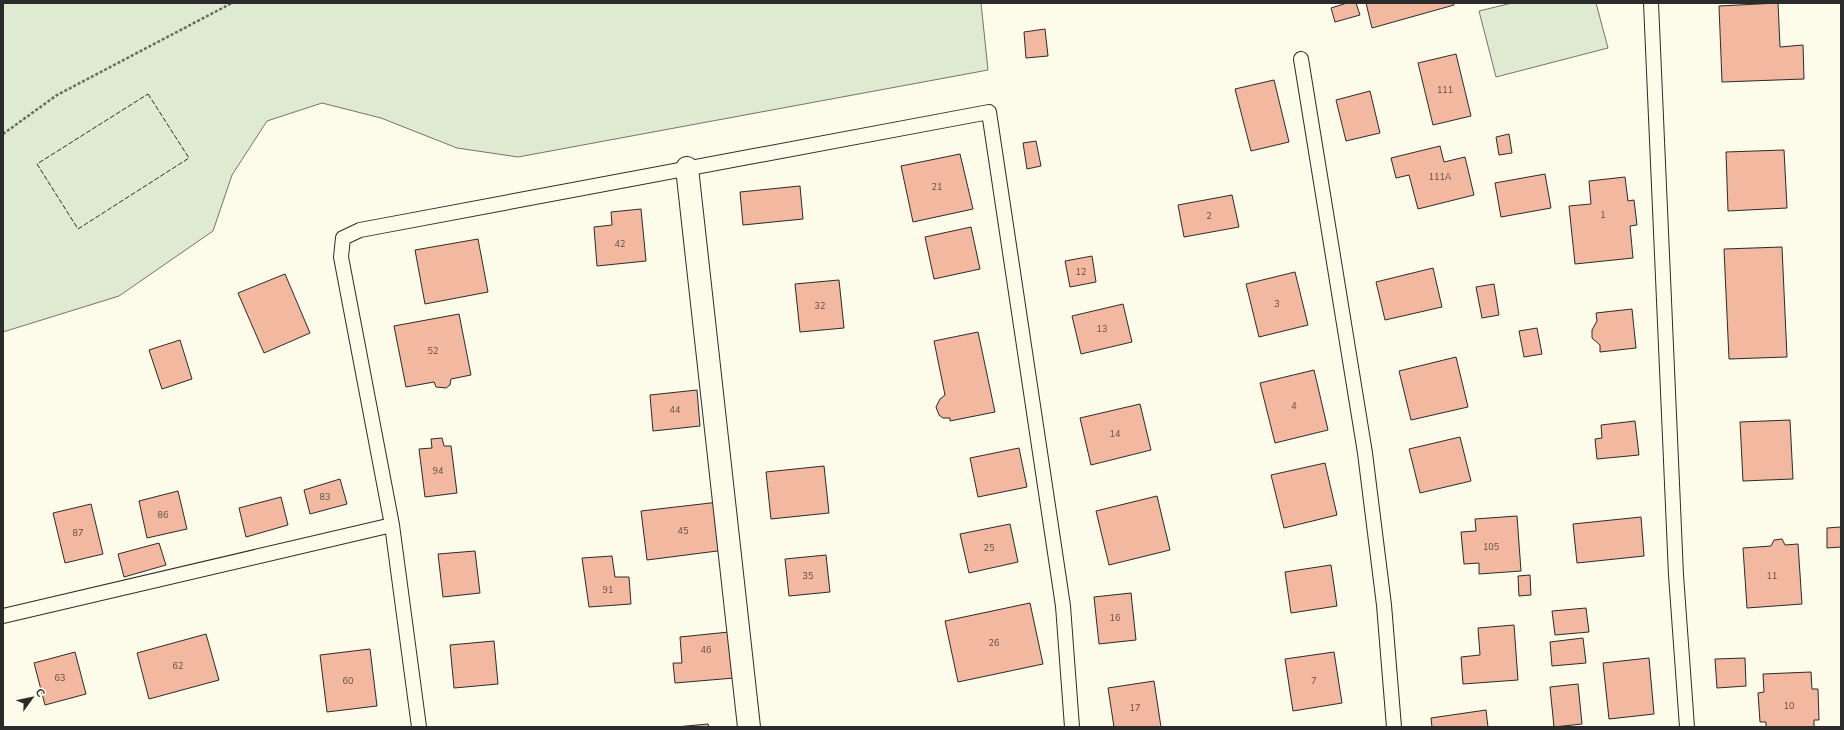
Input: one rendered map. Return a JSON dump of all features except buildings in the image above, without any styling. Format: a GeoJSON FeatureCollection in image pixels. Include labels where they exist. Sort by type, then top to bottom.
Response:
{"type":"FeatureCollection","features":[{"type":"Feature","properties":{"kind":"street"},"geometry":{"type":"LineString","coordinates":[[687,168],[749,727]]}},
{"type":"Feature","properties":{"kind":"lane"},"geometry":{"type":"LineString","coordinates":[[1651,3],[1676,567],[1687,727]]}},
{"type":"Feature","properties":{"kind":"lane"},"geometry":{"type":"LineString","coordinates":[[1301,59],[1365,453],[1384,604],[1394,727]]}},
{"type":"Feature","properties":{"kind":"lane"},"geometry":{"type":"LineString","coordinates":[[419,727],[392,525],[341,257],[343,238],[360,230],[988,112],[1063,606],[1072,727]]}},
{"type":"Feature","properties":{"kind":"lane"},"geometry":{"type":"LineString","coordinates":[[3,616],[392,525]]}},
{"type":"Feature","properties":{"kind":"path"},"geometry":{"type":"LineString","coordinates":[[3,134],[57,95],[232,3]]}},
{"type":"Feature","properties":{"kind":"green space"},"geometry":{"type":"Polygon","coordinates":[[[3,3],[981,3],[988,70],[518,157],[457,148],[381,118],[322,103],[267,121],[232,175],[213,231],[119,296],[3,332],[3,3]]]}},
{"type":"Feature","properties":{"kind":"green space"},"geometry":{"type":"Polygon","coordinates":[[[1512,3],[1596,3],[1608,48],[1496,77],[1479,11],[1512,3]]]}},
{"type":"Feature","properties":{"kind":"fence"},"geometry":{"type":"LineString","coordinates":[[148,94],[189,158],[78,229],[37,164],[148,94]]}}]}
